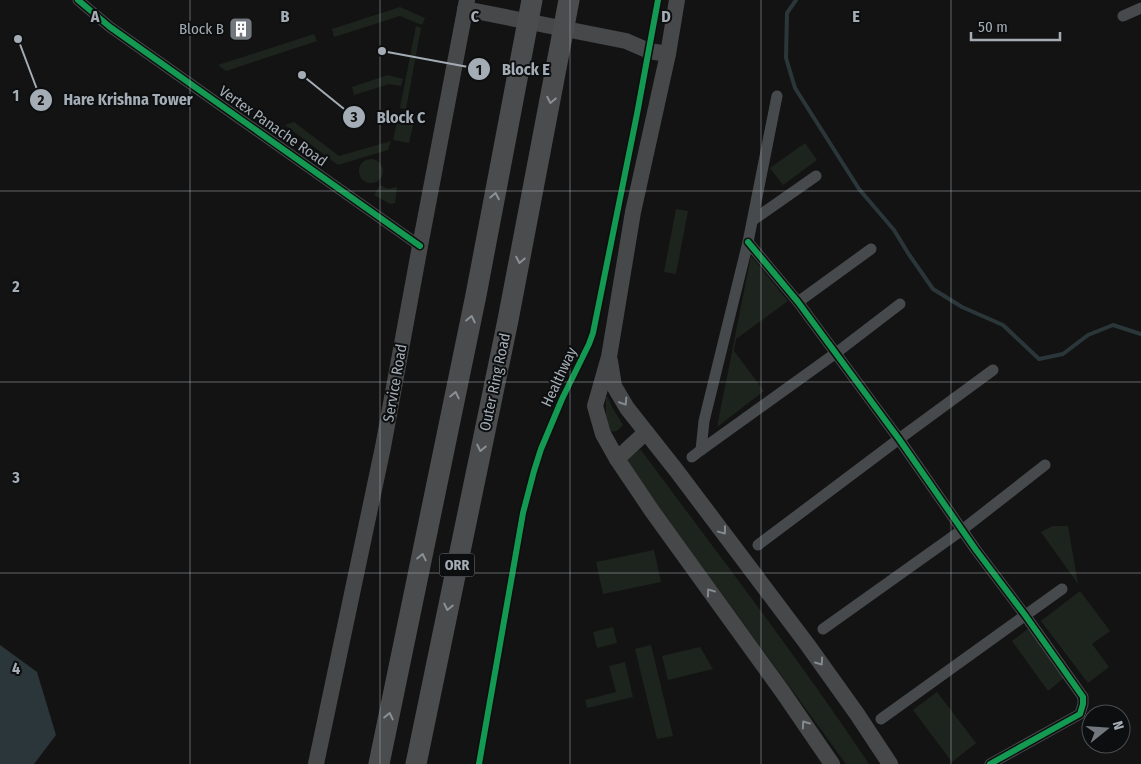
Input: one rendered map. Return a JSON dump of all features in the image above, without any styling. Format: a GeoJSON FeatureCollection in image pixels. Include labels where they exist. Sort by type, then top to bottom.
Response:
{"type":"FeatureCollection","features":[{"type":"Feature","properties":{"kind":"highway","name":"ORR"},"geometry":{"type":"LineString","coordinates":[[379,764],[476,295],[531,5]]}},
{"type":"Feature","properties":{"kind":"highway","name":"Outer Ring Road"},"geometry":{"type":"LineString","coordinates":[[416,764],[508,320],[568,9]]}},
{"type":"Feature","properties":{"kind":"main road"},"geometry":{"type":"LineString","coordinates":[[677,0],[668,54],[633,212],[609,357],[595,406],[603,434],[617,459],[832,764]]}},
{"type":"Feature","properties":{"kind":"main road"},"geometry":{"type":"LineString","coordinates":[[466,5],[626,42],[648,51],[668,54]]}},
{"type":"Feature","properties":{"kind":"main road","name":"Service Road"},"geometry":{"type":"LineString","coordinates":[[316,764],[383,447],[466,5]]}},
{"type":"Feature","properties":{"kind":"main road"},"geometry":{"type":"LineString","coordinates":[[609,357],[614,386],[627,408],[807,644],[890,764]]}},
{"type":"Feature","properties":{"kind":"main road"},"geometry":{"type":"LineString","coordinates":[[617,459],[646,432]]}},
{"type":"Feature","properties":{"kind":"street","name":"Vertex Panache Road"},"geometry":{"type":"LineString","coordinates":[[81,1],[110,27],[420,246]]}},
{"type":"Feature","properties":{"kind":"street"},"geometry":{"type":"LineString","coordinates":[[1123,16],[1141,8]]}},
{"type":"Feature","properties":{"kind":"street"},"geometry":{"type":"LineString","coordinates":[[777,96],[753,220],[696,454],[836,353],[900,304]]}},
{"type":"Feature","properties":{"kind":"street"},"geometry":{"type":"LineString","coordinates":[[753,220],[816,176]]}},
{"type":"Feature","properties":{"kind":"street"},"geometry":{"type":"LineString","coordinates":[[748,242],[798,302],[836,353],[1083,697],[1080,714],[990,764]]}},
{"type":"Feature","properties":{"kind":"street"},"geometry":{"type":"LineString","coordinates":[[798,302],[871,249]]}},
{"type":"Feature","properties":{"kind":"street"},"geometry":{"type":"LineString","coordinates":[[758,545],[993,370]]}},
{"type":"Feature","properties":{"kind":"street"},"geometry":{"type":"LineString","coordinates":[[823,629],[962,530],[1045,465]]}},
{"type":"Feature","properties":{"kind":"street"},"geometry":{"type":"LineString","coordinates":[[881,719],[1062,589]]}},
{"type":"Feature","properties":{"kind":"shaded area"},"geometry":{"type":"Polygon","coordinates":[[[400,7],[425,18],[422,25],[400,16],[334,37],[332,29],[400,7]]]}},
{"type":"Feature","properties":{"kind":"shaded area"},"geometry":{"type":"Polygon","coordinates":[[[416,26],[421,28],[406,109],[400,108],[416,26]]]}},
{"type":"Feature","properties":{"kind":"shaded area"},"geometry":{"type":"Polygon","coordinates":[[[314,34],[317,41],[226,71],[218,65],[314,34]]]}},
{"type":"Feature","properties":{"kind":"shaded area"},"geometry":{"type":"Polygon","coordinates":[[[388,75],[403,79],[401,86],[389,84],[354,95],[352,87],[388,75]]]}},
{"type":"Feature","properties":{"kind":"shaded area"},"geometry":{"type":"Polygon","coordinates":[[[399,113],[415,117],[409,143],[393,140],[399,113]]]}},
{"type":"Feature","properties":{"kind":"shaded area"},"geometry":{"type":"Polygon","coordinates":[[[294,122],[339,156],[391,141],[388,150],[338,165],[285,125],[294,122]]]}},
{"type":"Feature","properties":{"kind":"shaded area"},"geometry":{"type":"Polygon","coordinates":[[[805,143],[817,160],[783,185],[770,168],[805,143]]]}},
{"type":"Feature","properties":{"kind":"shaded area"},"geometry":{"type":"Polygon","coordinates":[[[371,159],[379,163],[383,171],[379,179],[371,183],[363,179],[359,171],[363,163],[371,159]]]}},
{"type":"Feature","properties":{"kind":"shaded area"},"geometry":{"type":"Polygon","coordinates":[[[380,185],[388,189],[397,187],[395,203],[390,204],[374,195],[380,185]]]}},
{"type":"Feature","properties":{"kind":"shaded area"},"geometry":{"type":"Polygon","coordinates":[[[676,209],[688,211],[676,274],[664,272],[676,209]]]}},
{"type":"Feature","properties":{"kind":"shaded area"},"geometry":{"type":"Polygon","coordinates":[[[751,256],[788,301],[736,339],[734,351],[764,391],[717,427],[751,256]]]}},
{"type":"Feature","properties":{"kind":"shaded area"},"geometry":{"type":"Polygon","coordinates":[[[606,397],[608,397],[623,425],[617,431],[609,432],[606,419],[606,397]]]}},
{"type":"Feature","properties":{"kind":"shaded area"},"geometry":{"type":"Polygon","coordinates":[[[641,450],[786,645],[869,764],[846,764],[627,464],[627,456],[632,451],[641,450]]]}},
{"type":"Feature","properties":{"kind":"shaded area"},"geometry":{"type":"Polygon","coordinates":[[[1053,526],[1068,526],[1078,584],[1041,532],[1053,526]]]}},
{"type":"Feature","properties":{"kind":"shaded area"},"geometry":{"type":"Polygon","coordinates":[[[654,550],[661,582],[603,594],[596,562],[654,550]]]}},
{"type":"Feature","properties":{"kind":"shaded area"},"geometry":{"type":"Polygon","coordinates":[[[1080,591],[1110,631],[1092,644],[1109,667],[1088,683],[1041,621],[1080,591]]]}},
{"type":"Feature","properties":{"kind":"shaded area"},"geometry":{"type":"Polygon","coordinates":[[[613,627],[617,643],[597,648],[593,632],[613,627]]]}},
{"type":"Feature","properties":{"kind":"shaded area"},"geometry":{"type":"Polygon","coordinates":[[[1029,628],[1065,677],[1048,691],[1012,641],[1029,628]]]}},
{"type":"Feature","properties":{"kind":"shaded area"},"geometry":{"type":"Polygon","coordinates":[[[0,645],[37,672],[56,735],[34,764],[0,764],[0,645]]]}},
{"type":"Feature","properties":{"kind":"shaded area"},"geometry":{"type":"Polygon","coordinates":[[[651,645],[673,736],[657,739],[635,649],[651,645]]]}},
{"type":"Feature","properties":{"kind":"shaded area"},"geometry":{"type":"Polygon","coordinates":[[[700,647],[713,669],[668,680],[662,656],[700,647]]]}},
{"type":"Feature","properties":{"kind":"shaded area"},"geometry":{"type":"Polygon","coordinates":[[[625,662],[633,697],[587,708],[585,700],[616,692],[609,666],[625,662]]]}},
{"type":"Feature","properties":{"kind":"shaded area"},"geometry":{"type":"Polygon","coordinates":[[[937,692],[976,743],[952,762],[913,710],[937,692]]]}},
{"type":"Feature","properties":{"kind":"waterway"},"geometry":{"type":"LineString","coordinates":[[796,0],[787,13],[786,58],[795,88],[859,189],[894,230],[933,289],[962,307],[1003,325],[1039,359],[1063,354],[1088,335],[1113,325],[1141,334]]}},
{"type":"Feature","properties":{"kind":"cycle path"},"geometry":{"type":"LineString","coordinates":[[78,0],[110,27],[420,246]]}},
{"type":"Feature","properties":{"kind":"cycle path","name":"Healthway"},"geometry":{"type":"LineString","coordinates":[[479,764],[523,513],[541,449],[593,333],[658,0]]}},
{"type":"Feature","properties":{"kind":"cycle path"},"geometry":{"type":"LineString","coordinates":[[748,242],[798,302],[899,439],[976,550],[1083,697],[1080,714],[990,764]]}},
{"type":"Feature","properties":{"kind":"place","name":"Block B"},"geometry":{"type":"Point","coordinates":[241,29]}},
{"type":"Feature","properties":{"kind":"place","name":"Hare Krishna Tower"},"geometry":{"type":"Point","coordinates":[18,39]}},
{"type":"Feature","properties":{"kind":"place","name":"Block E"},"geometry":{"type":"Point","coordinates":[382,51]}},
{"type":"Feature","properties":{"kind":"place","name":"Block C"},"geometry":{"type":"Point","coordinates":[302,75]}}]}
